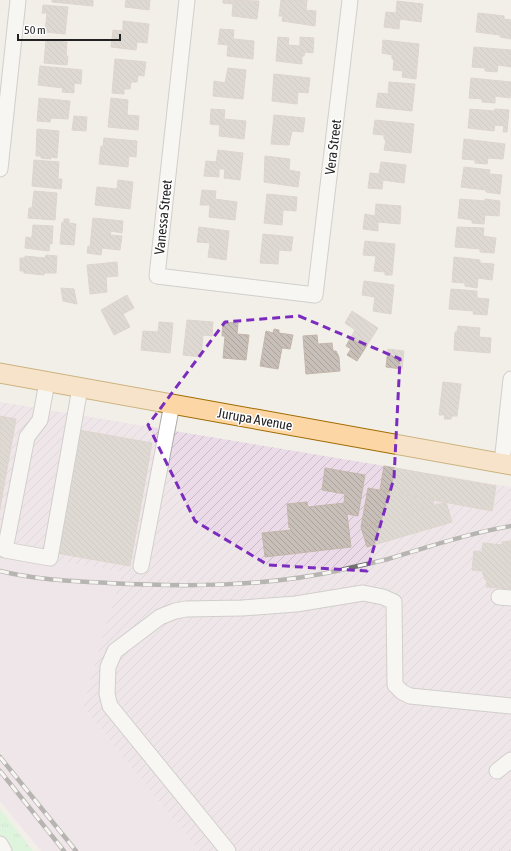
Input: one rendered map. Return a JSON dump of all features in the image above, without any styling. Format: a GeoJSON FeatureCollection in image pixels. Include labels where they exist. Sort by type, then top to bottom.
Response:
{"type":"FeatureCollection","features":[{"type":"Feature","properties":{"kind":"main road","name":"Jurupa Avenue"},"geometry":{"type":"LineString","coordinates":[[0,373],[506,464]]}},
{"type":"Feature","properties":{"kind":"street"},"geometry":{"type":"LineString","coordinates":[[0,169],[18,0]]}},
{"type":"Feature","properties":{"kind":"street","name":"Vanessa Street"},"geometry":{"type":"LineString","coordinates":[[187,0],[157,276],[315,295]]}},
{"type":"Feature","properties":{"kind":"street","name":"Vera Street"},"geometry":{"type":"LineString","coordinates":[[315,295],[350,0]]}},
{"type":"Feature","properties":{"kind":"street"},"geometry":{"type":"LineString","coordinates":[[506,464],[511,379]]}},
{"type":"Feature","properties":{"kind":"street"},"geometry":{"type":"LineString","coordinates":[[47,382],[40,420],[27,437],[5,550],[50,558],[80,388]]}},
{"type":"Feature","properties":{"kind":"street"},"geometry":{"type":"LineString","coordinates":[[141,566],[172,404]]}},
{"type":"Feature","properties":{"kind":"street"},"geometry":{"type":"LineString","coordinates":[[228,851],[110,706],[107,694],[108,667],[115,651],[160,617],[175,611],[186,609],[242,608],[296,604],[362,593],[383,596],[394,602],[395,685],[402,692],[410,696],[511,706]]}},
{"type":"Feature","properties":{"kind":"street"},"geometry":{"type":"LineString","coordinates":[[497,772],[511,760]]}},
{"type":"Feature","properties":{"kind":"street"},"geometry":{"type":"LineString","coordinates":[[0,844],[4,851]]}},
{"type":"Feature","properties":{"kind":"highlighted area"},"geometry":{"type":"Polygon","coordinates":[[[299,316],[400,359],[394,478],[367,571],[268,565],[195,521],[148,425],[225,322],[299,316]]]}},
{"type":"Feature","properties":{"kind":"shaded area"},"geometry":{"type":"Polygon","coordinates":[[[0,402],[511,487],[511,851],[199,851],[83,707],[100,645],[38,557],[0,545],[0,402]]]}},
{"type":"Feature","properties":{"kind":"shaded area"},"geometry":{"type":"Polygon","coordinates":[[[0,545],[38,557],[123,572],[100,645],[83,707],[199,851],[41,851],[0,801],[0,545]]]}},
{"type":"Feature","properties":{"kind":"green space"},"geometry":{"type":"Polygon","coordinates":[[[0,809],[33,851],[0,851],[0,809]]]}},
{"type":"Feature","properties":{"kind":"building"},"geometry":{"type":"Polygon","coordinates":[[[52,0],[93,0],[93,6],[52,2],[52,0]]]}},
{"type":"Feature","properties":{"kind":"building"},"geometry":{"type":"Polygon","coordinates":[[[126,0],[150,0],[149,10],[125,7],[126,0]]]}},
{"type":"Feature","properties":{"kind":"building"},"geometry":{"type":"Polygon","coordinates":[[[223,0],[259,1],[257,19],[232,16],[233,4],[223,3],[223,0]]]}},
{"type":"Feature","properties":{"kind":"building"},"geometry":{"type":"Polygon","coordinates":[[[281,0],[307,0],[306,10],[316,11],[315,26],[282,21],[283,16],[279,16],[281,0]]]}},
{"type":"Feature","properties":{"kind":"building"},"geometry":{"type":"Polygon","coordinates":[[[397,1],[423,4],[421,22],[400,19],[399,29],[384,27],[386,12],[396,13],[397,1]]]}},
{"type":"Feature","properties":{"kind":"building"},"geometry":{"type":"Polygon","coordinates":[[[43,5],[68,7],[65,34],[45,32],[47,13],[42,13],[43,5]]]}},
{"type":"Feature","properties":{"kind":"building"},"geometry":{"type":"Polygon","coordinates":[[[478,13],[504,16],[504,19],[511,20],[511,39],[500,37],[500,35],[476,32],[478,13]]]}},
{"type":"Feature","properties":{"kind":"building"},"geometry":{"type":"Polygon","coordinates":[[[123,21],[149,24],[147,43],[137,42],[136,50],[111,47],[113,30],[123,31],[123,21]]]}},
{"type":"Feature","properties":{"kind":"building"},"geometry":{"type":"Polygon","coordinates":[[[220,29],[234,30],[233,39],[254,41],[253,59],[227,56],[228,45],[218,44],[220,29]]]}},
{"type":"Feature","properties":{"kind":"building"},"geometry":{"type":"Polygon","coordinates":[[[278,37],[289,38],[288,45],[300,46],[300,37],[314,38],[313,53],[305,52],[304,56],[302,56],[302,64],[276,61],[278,37]]]}},
{"type":"Feature","properties":{"kind":"building"},"geometry":{"type":"Polygon","coordinates":[[[46,40],[67,42],[67,65],[44,63],[46,40]]]}},
{"type":"Feature","properties":{"kind":"building"},"geometry":{"type":"Polygon","coordinates":[[[383,40],[419,44],[416,79],[402,77],[403,71],[393,70],[394,59],[392,59],[392,55],[382,53],[383,40]]]}},
{"type":"Feature","properties":{"kind":"building"},"geometry":{"type":"Polygon","coordinates":[[[474,47],[511,50],[511,67],[498,65],[497,72],[485,71],[485,68],[472,67],[474,47]]]}},
{"type":"Feature","properties":{"kind":"building"},"geometry":{"type":"Polygon","coordinates":[[[115,59],[146,62],[144,76],[138,75],[137,82],[131,82],[130,89],[124,89],[124,94],[112,93],[115,59]]]}},
{"type":"Feature","properties":{"kind":"building"},"geometry":{"type":"Polygon","coordinates":[[[40,66],[82,70],[81,84],[74,83],[74,93],[62,92],[63,88],[38,85],[40,66]]]}},
{"type":"Feature","properties":{"kind":"building"},"geometry":{"type":"Polygon","coordinates":[[[228,68],[246,70],[243,99],[213,96],[214,81],[225,83],[228,68]]]}},
{"type":"Feature","properties":{"kind":"building"},"geometry":{"type":"Polygon","coordinates":[[[274,74],[310,78],[308,93],[298,92],[297,104],[272,101],[274,74]]]}},
{"type":"Feature","properties":{"kind":"building"},"geometry":{"type":"Polygon","coordinates":[[[471,78],[511,82],[510,98],[495,96],[495,103],[482,102],[482,99],[469,98],[471,78]]]}},
{"type":"Feature","properties":{"kind":"building"},"geometry":{"type":"Polygon","coordinates":[[[389,82],[415,84],[412,111],[376,107],[378,93],[388,94],[389,82]]]}},
{"type":"Feature","properties":{"kind":"building"},"geometry":{"type":"Polygon","coordinates":[[[39,98],[70,101],[68,119],[51,118],[50,122],[37,121],[39,98]]]}},
{"type":"Feature","properties":{"kind":"building"},"geometry":{"type":"Polygon","coordinates":[[[111,98],[128,100],[127,115],[139,116],[138,130],[108,127],[111,98]]]}},
{"type":"Feature","properties":{"kind":"building"},"geometry":{"type":"Polygon","coordinates":[[[211,109],[225,110],[224,119],[246,121],[244,139],[219,136],[220,125],[210,124],[211,109]]]}},
{"type":"Feature","properties":{"kind":"building"},"geometry":{"type":"Polygon","coordinates":[[[470,109],[494,111],[495,109],[509,110],[507,132],[503,132],[504,126],[495,125],[494,131],[468,128],[470,109]]]}},
{"type":"Feature","properties":{"kind":"building"},"geometry":{"type":"Polygon","coordinates":[[[274,115],[305,118],[303,132],[292,131],[289,145],[271,144],[274,115]]]}},
{"type":"Feature","properties":{"kind":"building"},"geometry":{"type":"Polygon","coordinates":[[[74,116],[87,117],[86,131],[72,130],[74,116]]]}},
{"type":"Feature","properties":{"kind":"building"},"geometry":{"type":"Polygon","coordinates":[[[375,120],[414,124],[411,153],[384,150],[386,140],[384,139],[384,135],[373,134],[375,120]]]}},
{"type":"Feature","properties":{"kind":"building"},"geometry":{"type":"Polygon","coordinates":[[[37,129],[59,131],[57,158],[51,157],[51,159],[36,156],[37,129]]]}},
{"type":"Feature","properties":{"kind":"building"},"geometry":{"type":"Polygon","coordinates":[[[104,138],[137,141],[136,157],[129,156],[128,167],[99,164],[101,146],[103,147],[104,138]]]}},
{"type":"Feature","properties":{"kind":"building"},"geometry":{"type":"Polygon","coordinates":[[[464,139],[505,144],[503,159],[488,158],[487,164],[475,163],[475,160],[462,159],[464,139]]]}},
{"type":"Feature","properties":{"kind":"building"},"geometry":{"type":"Polygon","coordinates":[[[218,150],[243,153],[240,180],[224,178],[225,169],[219,169],[219,177],[204,176],[206,161],[216,162],[218,150]]]}},
{"type":"Feature","properties":{"kind":"building"},"geometry":{"type":"Polygon","coordinates":[[[265,156],[290,159],[289,170],[300,172],[298,187],[264,182],[265,156]]]}},
{"type":"Feature","properties":{"kind":"building"},"geometry":{"type":"Polygon","coordinates":[[[34,160],[59,162],[58,179],[62,179],[61,189],[32,186],[34,160]]]}},
{"type":"Feature","properties":{"kind":"building"},"geometry":{"type":"Polygon","coordinates":[[[381,162],[406,165],[404,183],[383,180],[382,189],[368,188],[370,173],[379,174],[381,162]]]}},
{"type":"Feature","properties":{"kind":"building"},"geometry":{"type":"Polygon","coordinates":[[[464,167],[490,170],[489,174],[502,175],[500,194],[486,192],[486,190],[461,187],[464,167]]]}},
{"type":"Feature","properties":{"kind":"building"},"geometry":{"type":"Polygon","coordinates":[[[118,180],[133,182],[130,209],[95,205],[97,187],[117,189],[118,180]]]}},
{"type":"Feature","properties":{"kind":"building"},"geometry":{"type":"Polygon","coordinates":[[[202,190],[216,191],[215,199],[237,202],[235,220],[209,217],[210,205],[200,205],[202,190]]]}},
{"type":"Feature","properties":{"kind":"building"},"geometry":{"type":"Polygon","coordinates":[[[34,191],[57,193],[55,220],[28,218],[29,208],[32,208],[34,191]]]}},
{"type":"Feature","properties":{"kind":"building"},"geometry":{"type":"Polygon","coordinates":[[[267,194],[297,197],[296,211],[283,210],[282,225],[264,223],[267,194]]]}},
{"type":"Feature","properties":{"kind":"building"},"geometry":{"type":"Polygon","coordinates":[[[460,199],[485,201],[485,199],[500,201],[499,216],[485,215],[484,224],[472,223],[472,220],[458,218],[460,199]]]}},
{"type":"Feature","properties":{"kind":"building"},"geometry":{"type":"Polygon","coordinates":[[[376,204],[401,206],[400,224],[378,222],[378,231],[363,229],[365,214],[375,216],[376,204]]]}},
{"type":"Feature","properties":{"kind":"building"},"geometry":{"type":"Polygon","coordinates":[[[93,218],[123,221],[122,233],[111,231],[110,235],[122,236],[120,250],[102,248],[101,255],[87,253],[88,246],[90,247],[93,218]]]}},
{"type":"Feature","properties":{"kind":"building"},"geometry":{"type":"Polygon","coordinates":[[[64,219],[69,219],[69,223],[76,224],[74,245],[60,244],[62,222],[64,223],[64,219]]]}},
{"type":"Feature","properties":{"kind":"building"},"geometry":{"type":"Polygon","coordinates":[[[33,225],[53,226],[52,244],[50,243],[49,251],[25,248],[26,237],[31,238],[32,236],[33,225]]]}},
{"type":"Feature","properties":{"kind":"building"},"geometry":{"type":"Polygon","coordinates":[[[199,227],[229,231],[226,260],[208,257],[210,243],[197,242],[199,227]]]}},
{"type":"Feature","properties":{"kind":"building"},"geometry":{"type":"Polygon","coordinates":[[[457,227],[484,228],[483,236],[496,238],[494,253],[480,252],[480,249],[455,247],[457,227]]]}},
{"type":"Feature","properties":{"kind":"building"},"geometry":{"type":"Polygon","coordinates":[[[263,234],[293,237],[291,251],[279,250],[278,264],[260,263],[263,234]]]}},
{"type":"Feature","properties":{"kind":"building"},"geometry":{"type":"Polygon","coordinates":[[[365,241],[395,244],[392,275],[385,275],[385,272],[374,271],[376,256],[363,255],[365,241]]]}},
{"type":"Feature","properties":{"kind":"building"},"geometry":{"type":"Polygon","coordinates":[[[46,255],[57,256],[56,273],[44,273],[44,275],[24,273],[24,271],[20,271],[20,258],[25,258],[25,256],[45,258],[46,255]]]}},
{"type":"Feature","properties":{"kind":"building"},"geometry":{"type":"Polygon","coordinates":[[[454,257],[480,260],[480,263],[494,264],[492,280],[478,278],[477,288],[465,286],[465,283],[452,282],[454,257]]]}},
{"type":"Feature","properties":{"kind":"building"},"geometry":{"type":"Polygon","coordinates":[[[117,262],[118,276],[106,277],[107,292],[90,294],[87,265],[117,262]]]}},
{"type":"Feature","properties":{"kind":"building"},"geometry":{"type":"Polygon","coordinates":[[[364,281],[394,285],[391,314],[373,311],[375,297],[362,295],[364,281]]]}},
{"type":"Feature","properties":{"kind":"building"},"geometry":{"type":"Polygon","coordinates":[[[61,288],[74,289],[77,304],[63,301],[61,288]]]}},
{"type":"Feature","properties":{"kind":"building"},"geometry":{"type":"Polygon","coordinates":[[[451,289],[477,291],[477,298],[489,299],[487,315],[473,314],[474,311],[449,309],[451,289]]]}},
{"type":"Feature","properties":{"kind":"building"},"geometry":{"type":"Polygon","coordinates":[[[127,295],[134,308],[123,314],[130,327],[114,335],[101,310],[127,295]]]}},
{"type":"Feature","properties":{"kind":"building"},"geometry":{"type":"Polygon","coordinates":[[[352,311],[378,328],[357,361],[347,355],[351,349],[346,346],[355,330],[345,323],[352,311]]]}},
{"type":"Feature","properties":{"kind":"building"},"geometry":{"type":"Polygon","coordinates":[[[187,320],[213,322],[212,336],[203,335],[201,357],[183,355],[187,320]]]}},
{"type":"Feature","properties":{"kind":"building"},"geometry":{"type":"Polygon","coordinates":[[[159,322],[173,323],[170,353],[141,350],[143,331],[158,332],[159,322]]]}},
{"type":"Feature","properties":{"kind":"building"},"geometry":{"type":"Polygon","coordinates":[[[223,322],[238,323],[237,334],[249,335],[246,360],[223,358],[225,336],[222,336],[223,322]]]}},
{"type":"Feature","properties":{"kind":"building"},"geometry":{"type":"Polygon","coordinates":[[[458,326],[480,328],[479,337],[491,338],[490,353],[454,350],[455,332],[457,332],[458,326]]]}},
{"type":"Feature","properties":{"kind":"building"},"geometry":{"type":"Polygon","coordinates":[[[274,329],[279,330],[279,333],[293,335],[290,349],[282,348],[278,369],[260,366],[266,331],[273,333],[274,329]]]}},
{"type":"Feature","properties":{"kind":"building"},"geometry":{"type":"Polygon","coordinates":[[[317,335],[318,344],[332,343],[333,351],[336,351],[339,357],[340,371],[306,374],[303,336],[317,335]]]}},
{"type":"Feature","properties":{"kind":"building"},"geometry":{"type":"Polygon","coordinates":[[[388,349],[404,351],[402,369],[386,367],[388,349]]]}},
{"type":"Feature","properties":{"kind":"building"},"geometry":{"type":"Polygon","coordinates":[[[443,382],[461,384],[457,416],[452,416],[451,419],[444,419],[445,415],[439,415],[443,382]]]}},
{"type":"Feature","properties":{"kind":"building"},"geometry":{"type":"Polygon","coordinates":[[[0,416],[16,419],[0,508],[0,416]]]}},
{"type":"Feature","properties":{"kind":"building"},"geometry":{"type":"Polygon","coordinates":[[[79,430],[152,443],[130,566],[56,553],[79,430]]]}},
{"type":"Feature","properties":{"kind":"building"},"geometry":{"type":"Polygon","coordinates":[[[384,466],[496,486],[492,511],[380,490],[384,466]]]}},
{"type":"Feature","properties":{"kind":"building"},"geometry":{"type":"Polygon","coordinates":[[[325,468],[365,475],[358,516],[347,514],[351,547],[265,557],[262,533],[291,530],[290,527],[289,528],[287,504],[307,502],[308,507],[344,503],[345,494],[322,490],[325,468]]]}},
{"type":"Feature","properties":{"kind":"building"},"geometry":{"type":"Polygon","coordinates":[[[368,488],[434,500],[433,507],[361,527],[368,488]]]}},
{"type":"Feature","properties":{"kind":"building"},"geometry":{"type":"Polygon","coordinates":[[[446,502],[452,522],[367,547],[361,527],[446,502]]]}},
{"type":"Feature","properties":{"kind":"building"},"geometry":{"type":"Polygon","coordinates":[[[511,541],[511,589],[486,587],[487,580],[485,580],[482,571],[472,570],[474,551],[482,552],[483,543],[502,545],[502,542],[511,541]]]}},
{"type":"Feature","properties":{"kind":"railway"},"geometry":{"type":"LineString","coordinates":[[0,571],[40,578],[108,583],[167,585],[254,583],[312,576],[341,570],[388,559],[464,536],[511,526]]}},
{"type":"Feature","properties":{"kind":"railway"},"geometry":{"type":"LineString","coordinates":[[0,757],[76,851]]}},
{"type":"Feature","properties":{"kind":"railway"},"geometry":{"type":"LineString","coordinates":[[0,771],[64,851]]}}]}
